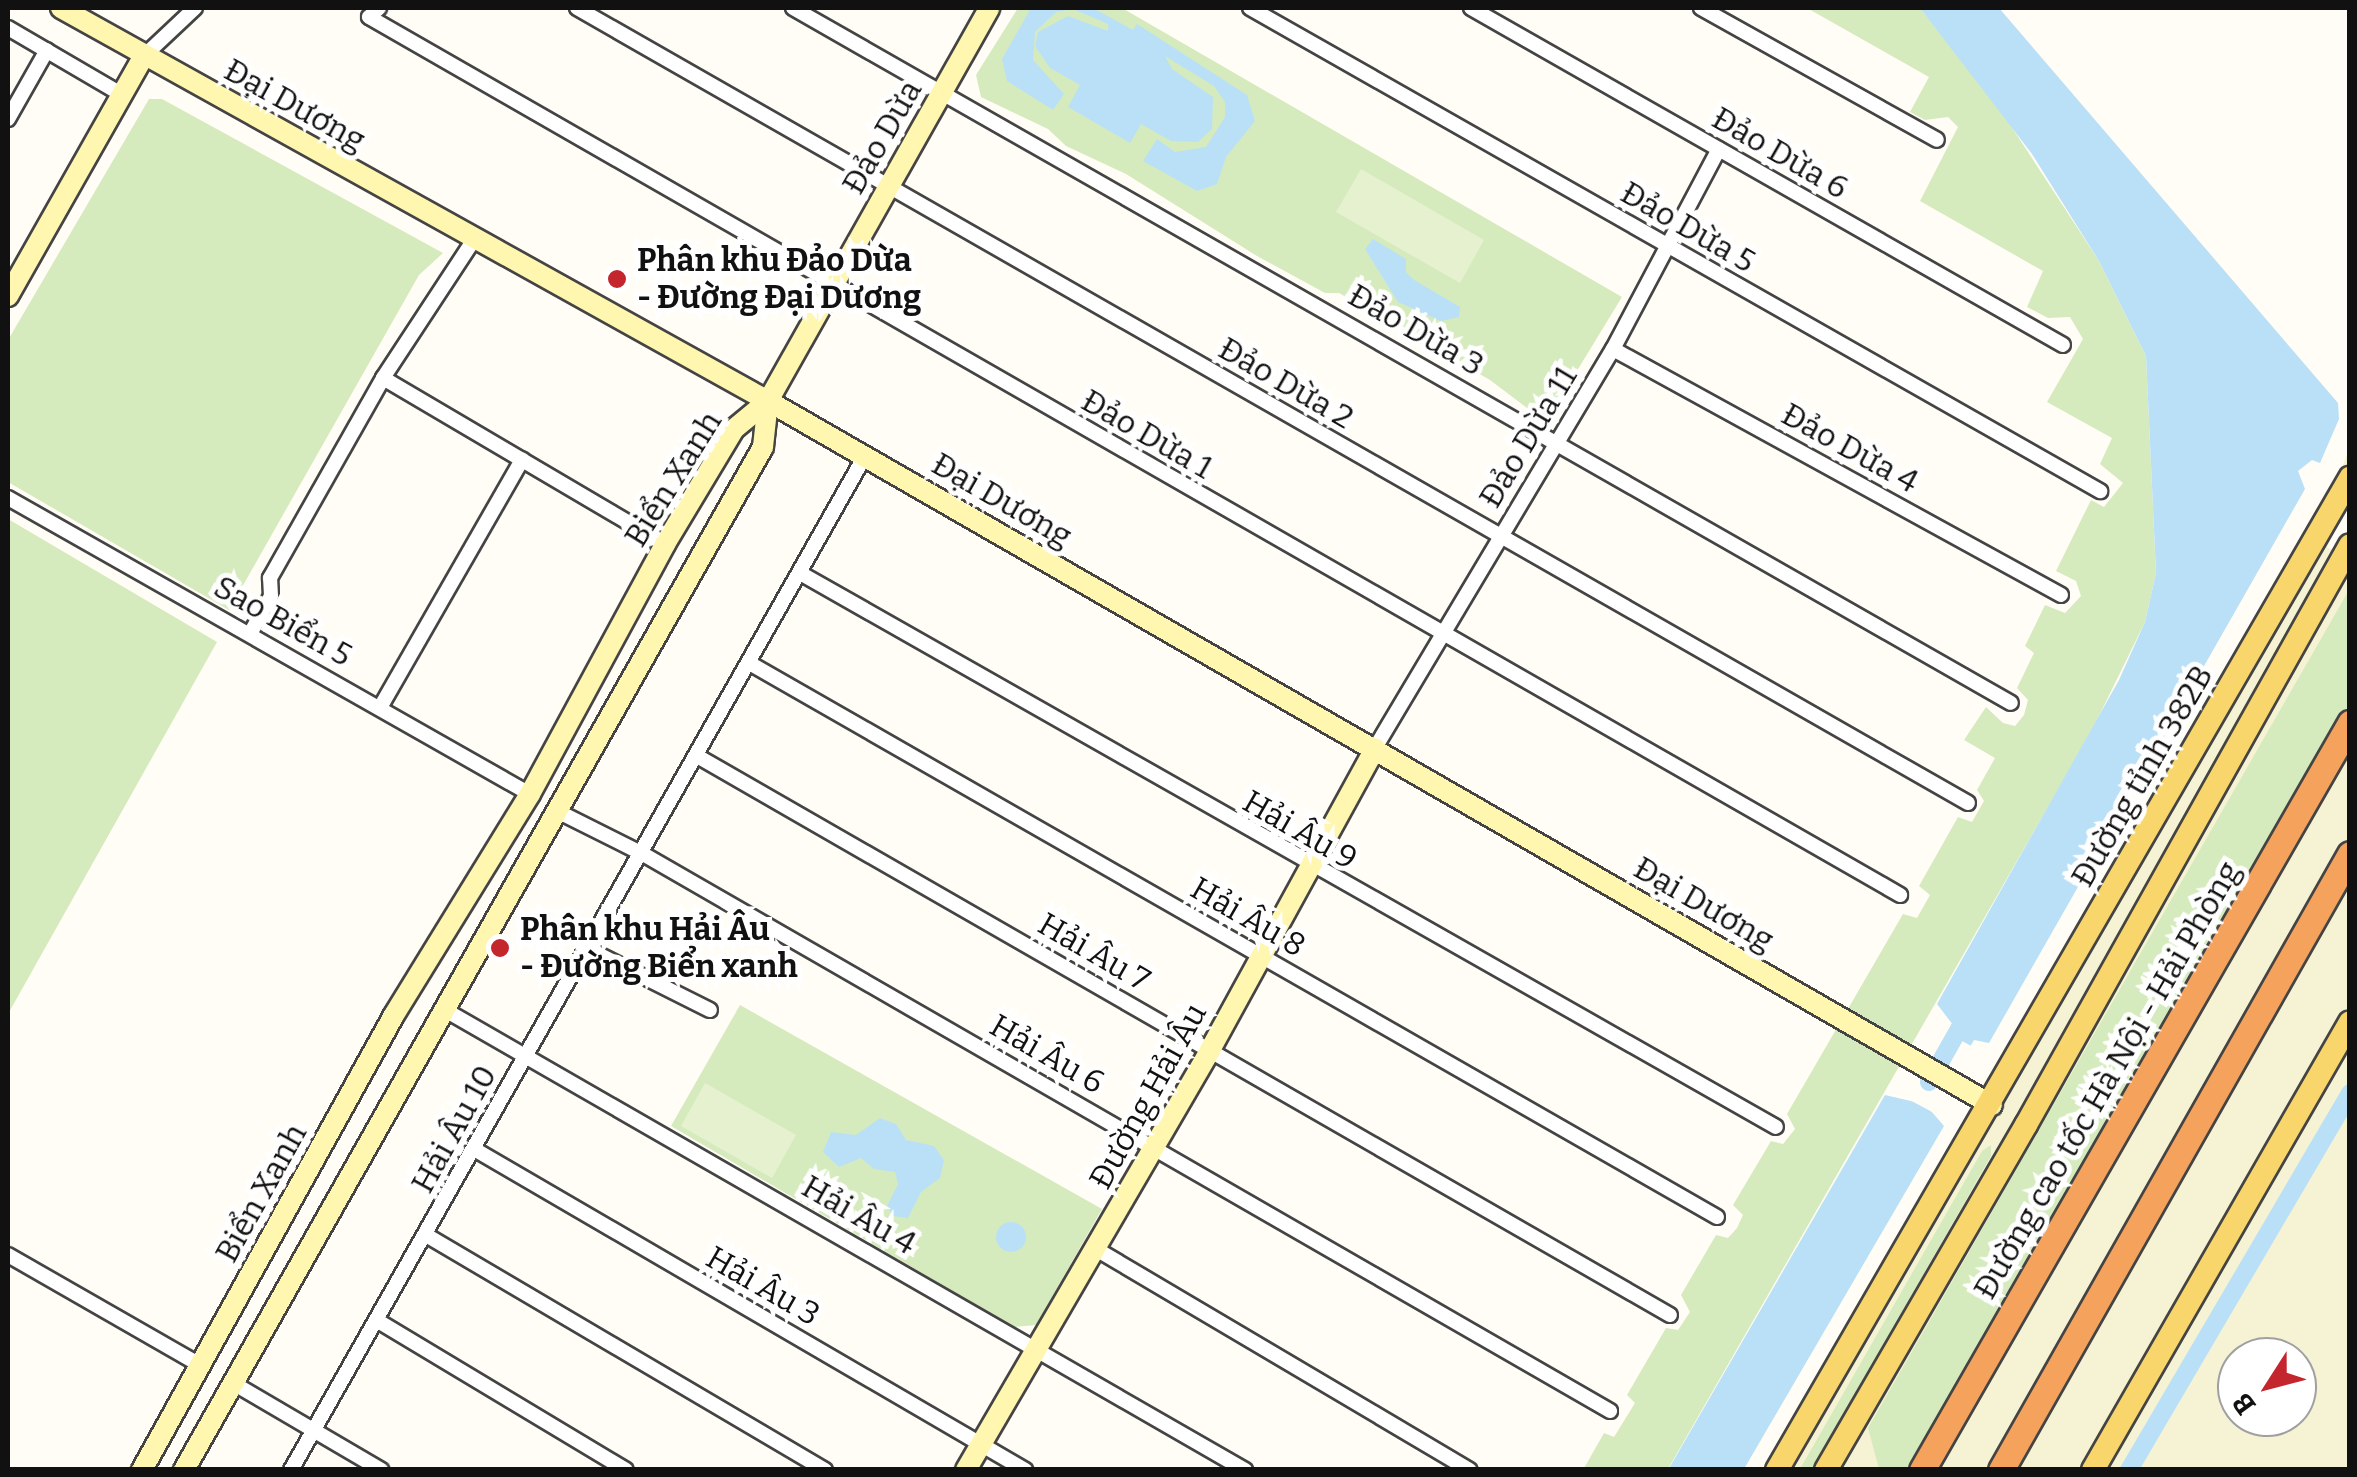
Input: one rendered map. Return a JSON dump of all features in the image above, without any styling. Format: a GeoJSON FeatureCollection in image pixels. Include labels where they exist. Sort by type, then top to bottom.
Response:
{"type":"FeatureCollection","features":[{"type":"Feature","properties":{"kind":"highway","name":"Đường cao tốc Hà Nội - Hải Phòng"},"geometry":{"type":"LineString","coordinates":[[1922,1470],[2350,723]]}},
{"type":"Feature","properties":{"kind":"highway"},"geometry":{"type":"LineString","coordinates":[[2002,1470],[2350,854]]}},
{"type":"Feature","properties":{"kind":"main road","name":"Đường tỉnh 382B"},"geometry":{"type":"LineString","coordinates":[[1776,1470],[1992,1105],[2350,478]]}},
{"type":"Feature","properties":{"kind":"main road","name":"Đường tỉnh 382B"},"geometry":{"type":"LineString","coordinates":[[1835,1466],[2350,545]]}},
{"type":"Feature","properties":{"kind":"main road"},"geometry":{"type":"LineString","coordinates":[[2093,1470],[2350,1022]]}},
{"type":"Feature","properties":{"kind":"main road"},"geometry":{"type":"LineString","coordinates":[[1992,1105],[2026,1126]]}},
{"type":"Feature","properties":{"kind":"street","name":"Đại Dương"},"geometry":{"type":"LineString","coordinates":[[60,8],[768,400],[1992,1105]]}},
{"type":"Feature","properties":{"kind":"street"},"geometry":{"type":"LineString","coordinates":[[8,296],[144,56],[195,8]]}},
{"type":"Feature","properties":{"kind":"street","name":"Đảo Dừa 2"},"geometry":{"type":"LineString","coordinates":[[578,8],[1968,803]]}},
{"type":"Feature","properties":{"kind":"street","name":"Đảo Dừa 3"},"geometry":{"type":"LineString","coordinates":[[793,8],[1559,439],[2010,702]]}},
{"type":"Feature","properties":{"kind":"street","name":"Đảo Dừa"},"geometry":{"type":"LineString","coordinates":[[768,400],[989,8]]}},
{"type":"Feature","properties":{"kind":"street","name":"Đảo Dừa 5"},"geometry":{"type":"LineString","coordinates":[[1250,8],[2100,491]]}},
{"type":"Feature","properties":{"kind":"street","name":"Đảo Dừa 6"},"geometry":{"type":"LineString","coordinates":[[1471,8],[2063,345]]}},
{"type":"Feature","properties":{"kind":"street"},"geometry":{"type":"LineString","coordinates":[[1701,8],[1937,140]]}},
{"type":"Feature","properties":{"kind":"street","name":"Đảo Dừa 1"},"geometry":{"type":"LineString","coordinates":[[374,12],[832,286],[1900,895]]}},
{"type":"Feature","properties":{"kind":"street"},"geometry":{"type":"LineString","coordinates":[[8,28],[121,94]]}},
{"type":"Feature","properties":{"kind":"street"},"geometry":{"type":"LineString","coordinates":[[8,119],[48,50]]}},
{"type":"Feature","properties":{"kind":"street","name":"Đảo Dừa 11"},"geometry":{"type":"LineString","coordinates":[[1375,748],[1614,349],[1719,149]]}},
{"type":"Feature","properties":{"kind":"street"},"geometry":{"type":"LineString","coordinates":[[250,634],[271,596],[270,578],[383,378],[475,238]]}},
{"type":"Feature","properties":{"kind":"street","name":"Đảo Dừa 4"},"geometry":{"type":"LineString","coordinates":[[1614,349],[2061,596]]}},
{"type":"Feature","properties":{"kind":"street"},"geometry":{"type":"LineString","coordinates":[[383,378],[665,544]]}},
{"type":"Feature","properties":{"kind":"street","name":"Biển Xanh"},"geometry":{"type":"LineString","coordinates":[[142,1470],[394,1015],[530,794],[665,544],[734,429],[768,400]]}},
{"type":"Feature","properties":{"kind":"street","name":"Biển Xanh"},"geometry":{"type":"LineString","coordinates":[[184,1470],[764,447],[768,400]]}},
{"type":"Feature","properties":{"kind":"street","name":"Hải Âu 10"},"geometry":{"type":"LineString","coordinates":[[291,1470],[590,950],[864,456]]}},
{"type":"Feature","properties":{"kind":"street"},"geometry":{"type":"LineString","coordinates":[[381,706],[522,460]]}},
{"type":"Feature","properties":{"kind":"street","name":"Sao Biển 5"},"geometry":{"type":"LineString","coordinates":[[8,498],[381,706],[530,794]]}},
{"type":"Feature","properties":{"kind":"street","name":"Hải Âu 9"},"geometry":{"type":"LineString","coordinates":[[800,572],[1310,868],[1776,1128]]}},
{"type":"Feature","properties":{"kind":"street","name":"Hải Âu 8"},"geometry":{"type":"LineString","coordinates":[[751,664],[1717,1217]]}},
{"type":"Feature","properties":{"kind":"street","name":"Đường Hải Âu"},"geometry":{"type":"LineString","coordinates":[[966,1470],[1210,1050],[1375,748]]}},
{"type":"Feature","properties":{"kind":"street","name":"Hải Âu 7"},"geometry":{"type":"LineString","coordinates":[[698,756],[1670,1315]]}},
{"type":"Feature","properties":{"kind":"street"},"geometry":{"type":"LineString","coordinates":[[530,794],[557,811]]}},
{"type":"Feature","properties":{"kind":"street","name":"Hải Âu 6"},"geometry":{"type":"LineString","coordinates":[[557,811],[643,854],[1610,1411]]}},
{"type":"Feature","properties":{"kind":"street"},"geometry":{"type":"LineString","coordinates":[[590,950],[710,1010]]}},
{"type":"Feature","properties":{"kind":"street","name":"Hải Âu 4"},"geometry":{"type":"LineString","coordinates":[[445,1010],[1245,1470]]}},
{"type":"Feature","properties":{"kind":"street","name":"Hải Âu 3"},"geometry":{"type":"LineString","coordinates":[[474,1149],[1025,1470]]}},
{"type":"Feature","properties":{"kind":"street"},"geometry":{"type":"LineString","coordinates":[[426,1236],[825,1470]]}},
{"type":"Feature","properties":{"kind":"street"},"geometry":{"type":"LineString","coordinates":[[1096,1249],[1470,1470]]}},
{"type":"Feature","properties":{"kind":"street"},"geometry":{"type":"LineString","coordinates":[[8,1255],[381,1470]]}},
{"type":"Feature","properties":{"kind":"street"},"geometry":{"type":"LineString","coordinates":[[378,1321],[626,1470]]}},
{"type":"Feature","properties":{"kind":"shaded area"},"geometry":{"type":"Polygon","coordinates":[[[2349,450],[2349,501],[2327,547],[2350,560],[2349,1469],[1792,1470],[2271,642],[2349,450]]]}},
{"type":"Feature","properties":{"kind":"green space"},"geometry":{"type":"Polygon","coordinates":[[[1018,8],[1122,8],[1622,297],[1550,415],[1539,417],[1490,380],[1339,293],[1325,293],[1257,256],[1126,174],[1066,146],[1048,129],[981,97],[976,75],[1018,8]]]}},
{"type":"Feature","properties":{"kind":"green space"},"geometry":{"type":"Polygon","coordinates":[[[1807,8],[1920,8],[1994,100],[2099,261],[2146,356],[2156,573],[2145,622],[2091,732],[1668,1469],[1583,1470],[1604,1433],[1614,1437],[1635,1403],[1627,1395],[1666,1328],[1678,1330],[1690,1312],[1681,1295],[1716,1235],[1728,1238],[1737,1228],[1743,1215],[1733,1205],[1771,1141],[1783,1144],[1795,1129],[1787,1114],[1903,914],[1917,918],[1930,895],[1919,886],[1958,817],[1972,822],[1984,801],[1977,790],[1995,758],[1964,740],[1986,707],[2003,723],[2015,726],[2024,715],[2028,700],[2017,688],[2034,653],[2025,646],[2045,605],[2065,613],[2081,596],[2076,581],[2056,571],[2091,500],[2104,507],[2123,483],[2100,464],[2112,438],[2047,402],[2083,339],[2070,317],[2048,318],[2027,307],[2043,271],[1920,201],[1958,127],[1948,117],[1925,120],[1910,112],[1929,77],[1807,8]]]}},
{"type":"Feature","properties":{"kind":"green space"},"geometry":{"type":"Polygon","coordinates":[[[149,99],[162,99],[443,253],[419,275],[229,610],[8,482],[8,340],[149,99]]]}},
{"type":"Feature","properties":{"kind":"green space"},"geometry":{"type":"Polygon","coordinates":[[[1361,169],[1484,240],[1460,283],[1336,212],[1361,169]]]}},
{"type":"Feature","properties":{"kind":"green space"},"geometry":{"type":"Polygon","coordinates":[[[8,519],[217,642],[8,1014],[8,519]]]}},
{"type":"Feature","properties":{"kind":"green space"},"geometry":{"type":"Polygon","coordinates":[[[2349,590],[2349,712],[1918,1469],[1879,1469],[1868,1428],[2349,590]]]}},
{"type":"Feature","properties":{"kind":"green space"},"geometry":{"type":"Polygon","coordinates":[[[740,1005],[1102,1209],[1036,1325],[1014,1327],[671,1126],[740,1005]]]}},
{"type":"Feature","properties":{"kind":"green space"},"geometry":{"type":"Polygon","coordinates":[[[705,1083],[796,1135],[772,1178],[681,1126],[705,1083]]]}},
{"type":"Feature","properties":{"kind":"green space"},"geometry":{"type":"Polygon","coordinates":[[[1991,1145],[1991,1156],[1812,1469],[1800,1469],[1982,1151],[1991,1145]]]}},
{"type":"Feature","properties":{"kind":"water"},"geometry":{"type":"Polygon","coordinates":[[[1031,8],[1093,8],[1133,30],[1137,24],[1247,95],[1255,121],[1226,157],[1217,184],[1197,191],[1143,161],[1157,139],[1175,152],[1206,147],[1225,117],[1225,102],[1214,86],[1165,56],[1172,69],[1213,97],[1212,129],[1198,142],[1171,141],[1141,124],[1130,143],[1068,107],[1080,85],[1050,68],[1035,46],[1038,32],[1068,16],[1108,31],[1108,24],[1073,9],[1056,12],[1035,32],[1033,60],[1064,94],[1053,110],[1007,81],[1002,59],[1031,8]]]}},
{"type":"Feature","properties":{"kind":"water"},"geometry":{"type":"Polygon","coordinates":[[[1920,8],[1999,8],[2338,403],[2339,419],[2320,463],[2312,460],[2298,471],[2305,489],[1989,1043],[1974,1040],[1931,1111],[1944,1126],[1744,1469],[1668,1470],[1885,1095],[1915,1102],[1960,1034],[1937,1004],[2119,680],[2145,622],[2156,573],[2146,356],[2099,261],[2032,154],[1920,8]]]}},
{"type":"Feature","properties":{"kind":"water"},"geometry":{"type":"Polygon","coordinates":[[[1373,239],[1406,259],[1406,272],[1414,280],[1460,307],[1459,317],[1441,321],[1398,302],[1365,249],[1373,239]]]}},
{"type":"Feature","properties":{"kind":"water"},"geometry":{"type":"Polygon","coordinates":[[[880,1118],[896,1124],[906,1140],[934,1146],[944,1160],[940,1178],[921,1192],[908,1218],[893,1216],[887,1206],[898,1184],[895,1172],[874,1169],[861,1158],[839,1167],[823,1152],[831,1132],[856,1135],[880,1118]]]}},
{"type":"Feature","properties":{"kind":"water"},"geometry":{"type":"Polygon","coordinates":[[[1011,1222],[1022,1226],[1026,1237],[1022,1248],[1011,1252],[1000,1248],[996,1237],[1000,1226],[1011,1222]]]}},
{"type":"Feature","properties":{"kind":"pier"},"geometry":{"type":"Polygon","coordinates":[[[1953,1036],[1975,1048],[1938,1110],[1944,1126],[1934,1113],[1893,1091],[1912,1096],[1953,1036]]]}},
{"type":"Feature","properties":{"kind":"waterway"},"geometry":{"type":"LineString","coordinates":[[1929,1082],[1968,1013]]}},
{"type":"Feature","properties":{"kind":"waterway"},"geometry":{"type":"LineString","coordinates":[[2129,1470],[2350,1093]]}},
{"type":"Feature","properties":{"kind":"place","name":"Phân khu Đảo Dừa - Đường Đại Dương"},"geometry":{"type":"Point","coordinates":[617,279]}},
{"type":"Feature","properties":{"kind":"place","name":"Phân khu Hải Âu - Đường Biển xanh"},"geometry":{"type":"Point","coordinates":[500,948]}}]}
